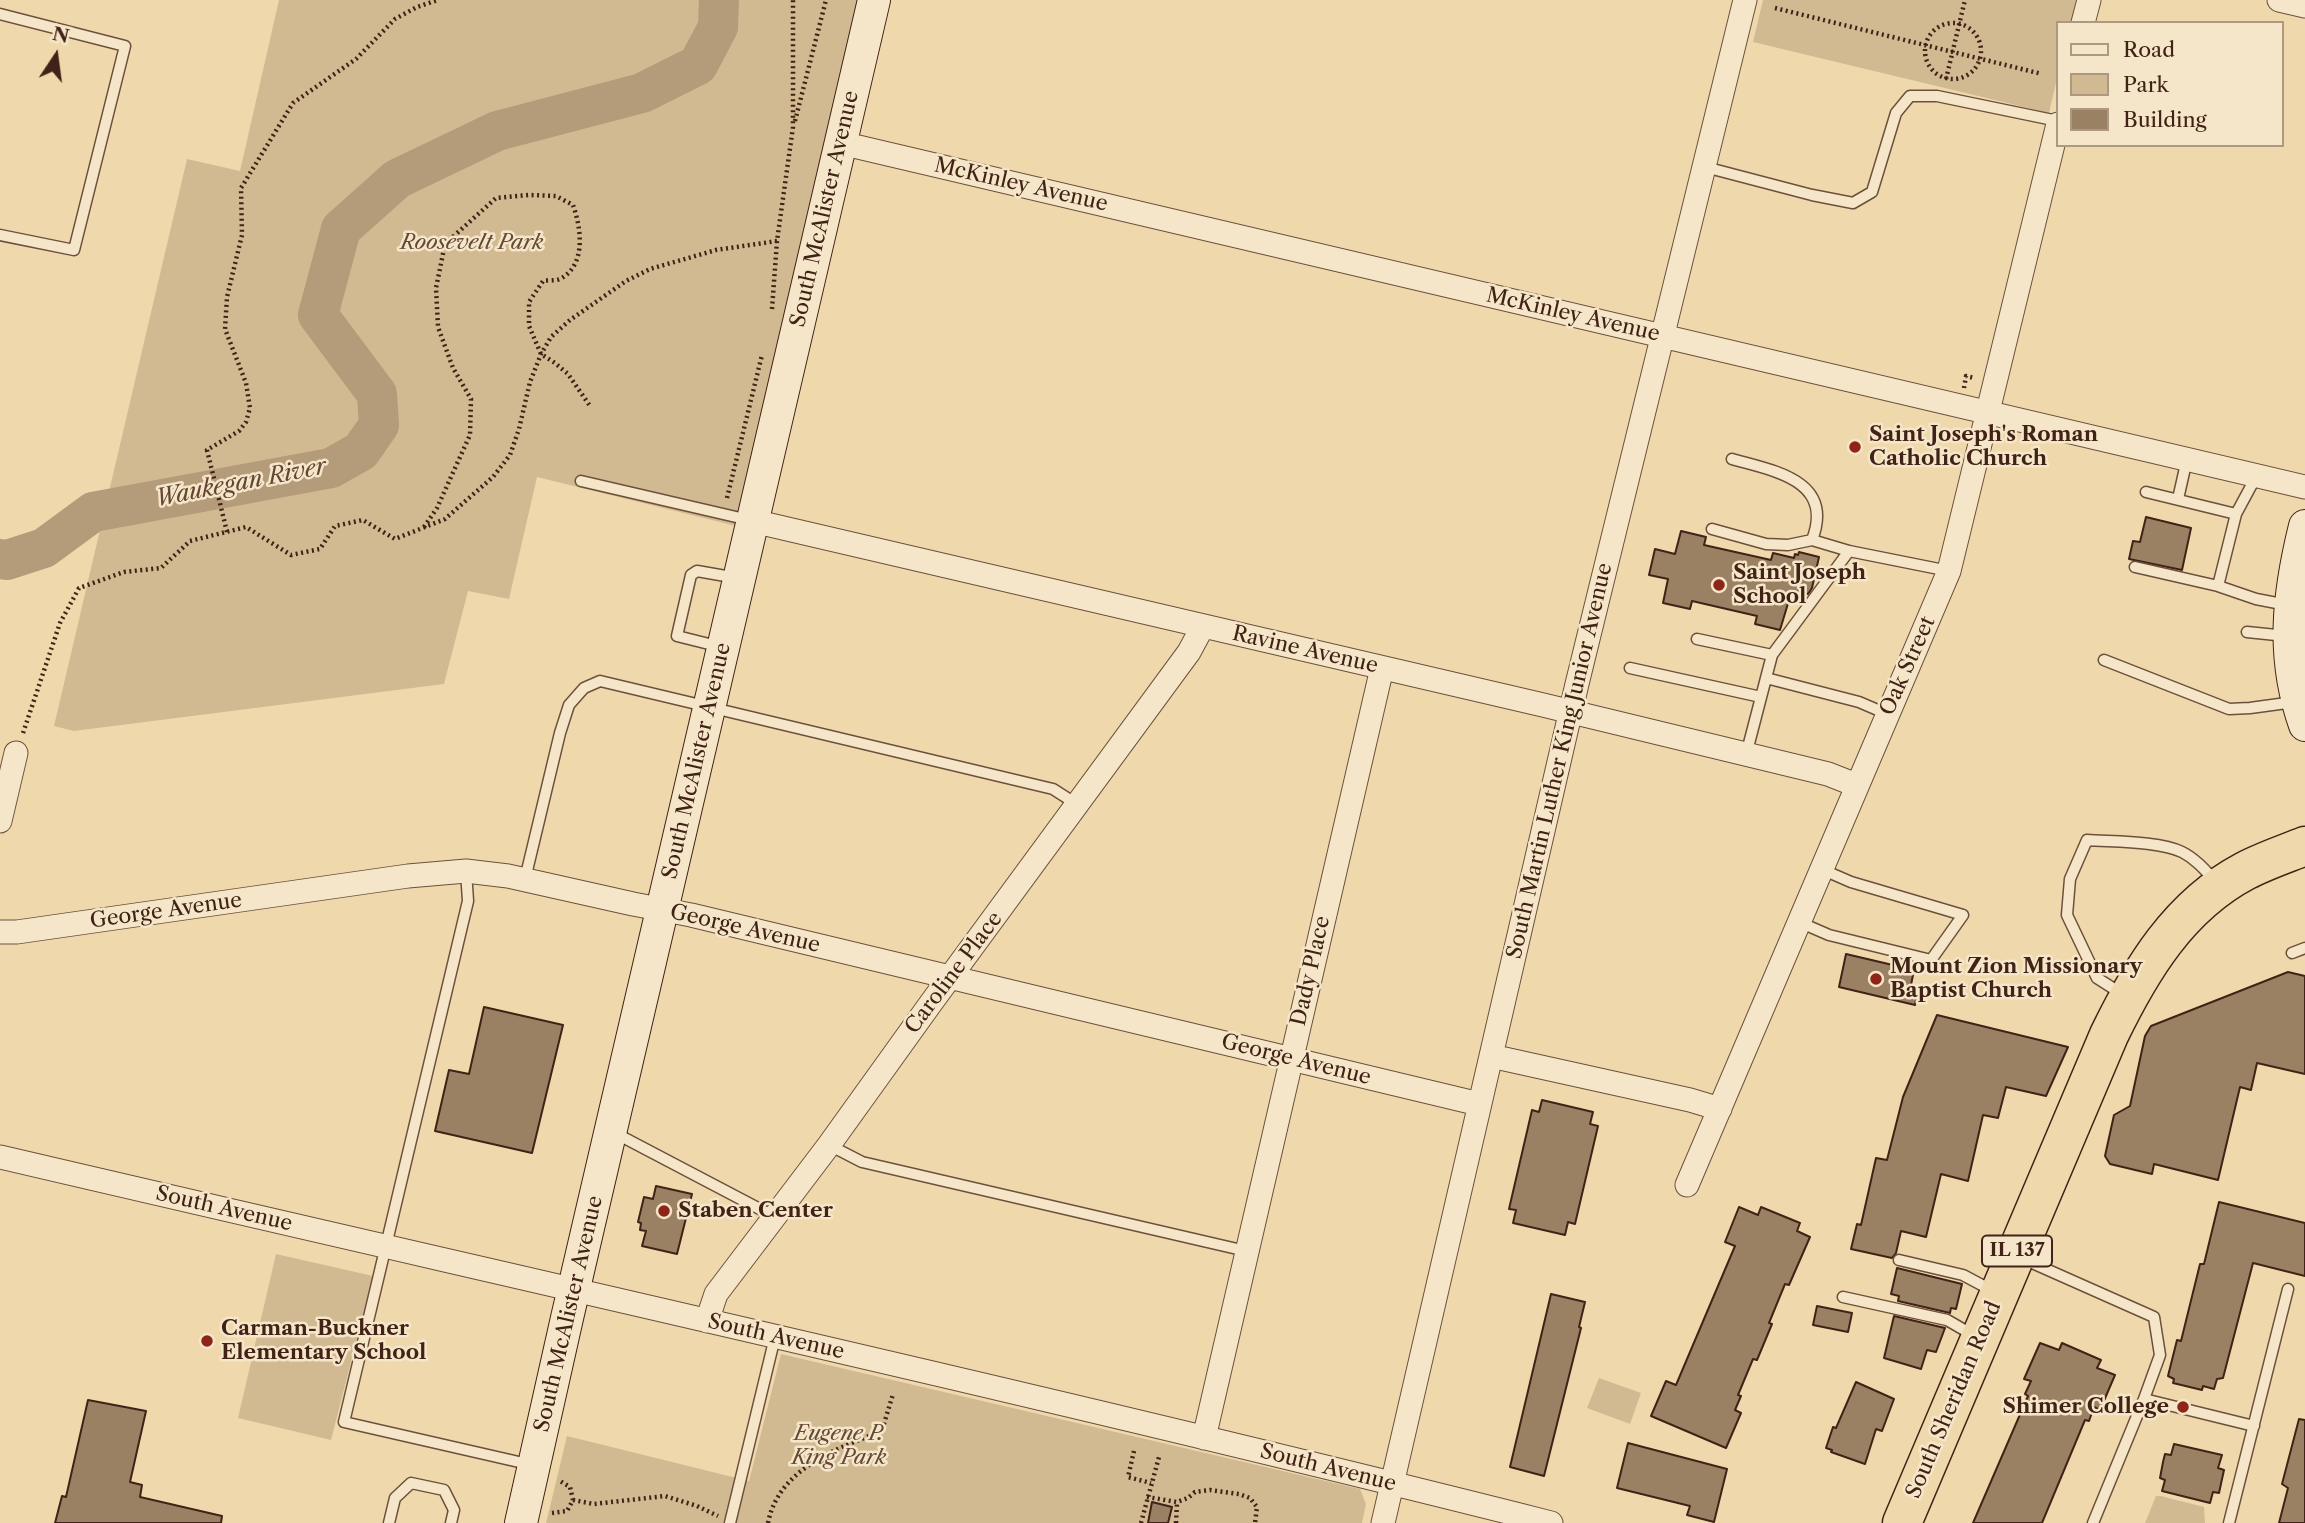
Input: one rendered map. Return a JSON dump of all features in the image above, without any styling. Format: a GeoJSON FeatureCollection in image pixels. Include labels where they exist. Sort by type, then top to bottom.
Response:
{"type":"FeatureCollection","features":[{"type":"Feature","properties":{"kind":"highway","name":"South Sheridan Road"},"geometry":{"type":"LineString","coordinates":[[1902,1523],[2127,997],[2160,946],[2180,921],[2220,887],[2245,871],[2305,846]]}},
{"type":"Feature","properties":{"kind":"street","name":"South McAlister Avenue"},"geometry":{"type":"LineString","coordinates":[[521,1523],[548,1473],[574,1289],[874,0]]}},
{"type":"Feature","properties":{"kind":"street","name":"South Martin Luther King Junior Avenue"},"geometry":{"type":"LineString","coordinates":[[1383,1523],[1571,713],[1745,0]]}},
{"type":"Feature","properties":{"kind":"street"},"geometry":{"type":"LineString","coordinates":[[2084,21],[2089,0]]}},
{"type":"Feature","properties":{"kind":"street"},"geometry":{"type":"LineString","coordinates":[[2279,0],[2305,6]]}},
{"type":"Feature","properties":{"kind":"street","name":"Oak Street"},"geometry":{"type":"LineString","coordinates":[[1688,1185],[1949,570],[2056,130]]}},
{"type":"Feature","properties":{"kind":"street","name":"McKinley Avenue"},"geometry":{"type":"LineString","coordinates":[[841,143],[2305,487]]}},
{"type":"Feature","properties":{"kind":"street","name":"Ravine Avenue"},"geometry":{"type":"LineString","coordinates":[[753,521],[1828,774],[1856,785]]}},
{"type":"Feature","properties":{"kind":"street"},"geometry":{"type":"LineString","coordinates":[[2301,713],[2289,637],[2294,569],[2305,526]]}},
{"type":"Feature","properties":{"kind":"street","name":"Caroline Place"},"geometry":{"type":"LineString","coordinates":[[707,1321],[716,1294],[1078,805],[1189,652],[1203,626]]}},
{"type":"Feature","properties":{"kind":"street","name":"Dady Place"},"geometry":{"type":"LineString","coordinates":[[1204,1438],[1382,668]]}},
{"type":"Feature","properties":{"kind":"street"},"geometry":{"type":"LineString","coordinates":[[0,821],[16,753]]}},
{"type":"Feature","properties":{"kind":"street","name":"George Avenue"},"geometry":{"type":"LineString","coordinates":[[0,932],[17,932],[408,876],[467,871],[525,880],[663,909],[1479,1104]]}},
{"type":"Feature","properties":{"kind":"street"},"geometry":{"type":"LineString","coordinates":[[1491,1056],[1720,1109]]}},
{"type":"Feature","properties":{"kind":"street","name":"South Avenue"},"geometry":{"type":"LineString","coordinates":[[0,1157],[574,1289],[1551,1523]]}},
{"type":"Feature","properties":{"kind":"lane"},"geometry":{"type":"LineString","coordinates":[[0,14],[125,46],[74,250],[0,234]]}},
{"type":"Feature","properties":{"kind":"lane"},"geometry":{"type":"LineString","coordinates":[[1705,167],[1853,203],[1872,192],[1896,113],[1910,96],[1937,96],[2056,122]]}},
{"type":"Feature","properties":{"kind":"lane"},"geometry":{"type":"LineString","coordinates":[[1732,459],[1789,475],[1808,490],[1816,510],[1816,531],[1812,540]]}},
{"type":"Feature","properties":{"kind":"lane"},"geometry":{"type":"LineString","coordinates":[[2178,499],[2187,459]]}},
{"type":"Feature","properties":{"kind":"lane"},"geometry":{"type":"LineString","coordinates":[[2218,586],[2236,514],[2257,475]]}},
{"type":"Feature","properties":{"kind":"lane"},"geometry":{"type":"LineString","coordinates":[[581,481],[753,521]]}},
{"type":"Feature","properties":{"kind":"lane"},"geometry":{"type":"LineString","coordinates":[[2146,492],[2236,514]]}},
{"type":"Feature","properties":{"kind":"lane"},"geometry":{"type":"LineString","coordinates":[[1712,529],[1766,544],[1788,545],[1812,540],[1849,551],[1949,570]]}},
{"type":"Feature","properties":{"kind":"lane"},"geometry":{"type":"LineString","coordinates":[[1746,755],[1772,655],[1849,551]]}},
{"type":"Feature","properties":{"kind":"lane"},"geometry":{"type":"LineString","coordinates":[[2135,567],[2218,586],[2256,599],[2290,605]]}},
{"type":"Feature","properties":{"kind":"lane"},"geometry":{"type":"LineString","coordinates":[[723,648],[677,636],[691,575],[697,571],[739,579]]}},
{"type":"Feature","properties":{"kind":"lane"},"geometry":{"type":"LineString","coordinates":[[2248,632],[2289,637]]}},
{"type":"Feature","properties":{"kind":"lane"},"geometry":{"type":"LineString","coordinates":[[1697,639],[1772,655]]}},
{"type":"Feature","properties":{"kind":"lane"},"geometry":{"type":"LineString","coordinates":[[2104,660],[2229,709],[2250,708],[2301,713]]}},
{"type":"Feature","properties":{"kind":"lane"},"geometry":{"type":"LineString","coordinates":[[1630,668],[1761,697]]}},
{"type":"Feature","properties":{"kind":"lane"},"geometry":{"type":"LineString","coordinates":[[1766,678],[1859,702],[1887,715]]}},
{"type":"Feature","properties":{"kind":"lane"},"geometry":{"type":"LineString","coordinates":[[525,880],[569,705],[584,688],[595,682],[607,682],[1053,789],[1078,805]]}},
{"type":"Feature","properties":{"kind":"lane"},"geometry":{"type":"LineString","coordinates":[[2127,997],[2097,978],[2067,915],[2070,879],[2087,840],[2142,844],[2181,852],[2203,867],[2220,887]]}},
{"type":"Feature","properties":{"kind":"lane"},"geometry":{"type":"LineString","coordinates":[[1798,922],[1829,935],[1931,960],[1963,915],[1851,882],[1821,869]]}},
{"type":"Feature","properties":{"kind":"lane"},"geometry":{"type":"LineString","coordinates":[[467,871],[468,901],[344,1422],[548,1473]]}},
{"type":"Feature","properties":{"kind":"lane"},"geometry":{"type":"LineString","coordinates":[[2292,953],[2305,948]]}},
{"type":"Feature","properties":{"kind":"lane"},"geometry":{"type":"LineString","coordinates":[[612,1131],[775,1217]]}},
{"type":"Feature","properties":{"kind":"lane"},"geometry":{"type":"LineString","coordinates":[[829,1144],[862,1162],[1246,1251]]}},
{"type":"Feature","properties":{"kind":"lane"},"geometry":{"type":"LineString","coordinates":[[2015,1256],[2154,1317],[2160,1355],[2093,1523]]}},
{"type":"Feature","properties":{"kind":"lane"},"geometry":{"type":"LineString","coordinates":[[1899,1261],[1963,1275],[1999,1294]]}},
{"type":"Feature","properties":{"kind":"lane"},"geometry":{"type":"LineString","coordinates":[[2229,1523],[2288,1289]]}},
{"type":"Feature","properties":{"kind":"lane"},"geometry":{"type":"LineString","coordinates":[[1843,1297],[1947,1320],[1980,1339]]}},
{"type":"Feature","properties":{"kind":"lane"},"geometry":{"type":"LineString","coordinates":[[730,1523],[775,1337]]}},
{"type":"Feature","properties":{"kind":"lane"},"geometry":{"type":"LineString","coordinates":[[2144,1399],[2254,1426]]}},
{"type":"Feature","properties":{"kind":"lane"},"geometry":{"type":"LineString","coordinates":[[388,1523],[395,1498],[411,1483],[444,1490],[454,1510],[451,1523]]}},
{"type":"Feature","properties":{"kind":"path"},"geometry":{"type":"LineString","coordinates":[[227,531],[206,450],[239,431],[246,422],[250,408],[246,383],[225,329],[227,297],[242,235],[242,188],[293,103],[356,59],[396,19],[417,7],[438,0]]}},
{"type":"Feature","properties":{"kind":"path"},"geometry":{"type":"LineString","coordinates":[[793,0],[793,127]]}},
{"type":"Feature","properties":{"kind":"path"},"geometry":{"type":"LineString","coordinates":[[770,320],[777,241],[793,127],[826,0]]}},
{"type":"Feature","properties":{"kind":"path"},"geometry":{"type":"LineString","coordinates":[[1946,79],[1965,0]]}},
{"type":"Feature","properties":{"kind":"path"},"geometry":{"type":"LineString","coordinates":[[1776,8],[2042,74]]}},
{"type":"Feature","properties":{"kind":"path"},"geometry":{"type":"LineString","coordinates":[[1945,24],[1959,24],[1973,30],[1979,38],[1981,57],[1972,73],[1964,78],[1946,79],[1938,76],[1926,62],[1925,44],[1936,28],[1945,24]]}},
{"type":"Feature","properties":{"kind":"path"},"geometry":{"type":"LineString","coordinates":[[424,527],[437,508],[470,435],[471,399],[453,368],[438,327],[436,288],[445,244],[496,198],[556,196],[573,205],[580,244],[571,270],[559,280],[543,281],[529,302],[528,326],[541,354],[568,374],[590,406]]}},
{"type":"Feature","properties":{"kind":"path"},"geometry":{"type":"LineString","coordinates":[[16,753],[60,624],[79,588],[124,572],[161,568],[190,541],[246,527],[291,555],[320,549],[335,527],[363,520],[395,539],[445,519],[493,477],[510,455],[530,382],[541,354],[551,337],[570,320],[626,281],[650,269],[716,250],[777,241]]}},
{"type":"Feature","properties":{"kind":"path"},"geometry":{"type":"LineString","coordinates":[[727,498],[764,346]]}},
{"type":"Feature","properties":{"kind":"path"},"geometry":{"type":"LineString","coordinates":[[768,1523],[770,1509],[781,1489],[809,1463],[877,1433],[883,1427],[892,1394]]}},
{"type":"Feature","properties":{"kind":"path"},"geometry":{"type":"LineString","coordinates":[[1134,1451],[1128,1477],[1151,1483]]}},
{"type":"Feature","properties":{"kind":"path"},"geometry":{"type":"LineString","coordinates":[[1141,1523],[1158,1457]]}},
{"type":"Feature","properties":{"kind":"path"},"geometry":{"type":"LineString","coordinates":[[548,1473],[570,1487],[573,1500],[566,1511],[552,1513]]}},
{"type":"Feature","properties":{"kind":"path"},"geometry":{"type":"LineString","coordinates":[[1147,1497],[1177,1502],[1195,1492],[1210,1490],[1238,1494],[1250,1499],[1257,1507],[1255,1523]]}},
{"type":"Feature","properties":{"kind":"path"},"geometry":{"type":"LineString","coordinates":[[573,1500],[594,1504],[665,1496],[696,1506],[730,1523]]}},
{"type":"Feature","properties":{"kind":"path"},"geometry":{"type":"LineString","coordinates":[[1176,1523],[1177,1502]]}},
{"type":"Feature","properties":{"kind":"green space","name":"Roosevelt Park"},"geometry":{"type":"Polygon","coordinates":[[[279,0],[858,0],[736,526],[537,477],[509,599],[468,591],[444,684],[74,731],[54,726],[187,159],[240,171],[279,0]]]}},
{"type":"Feature","properties":{"kind":"green space"},"geometry":{"type":"Polygon","coordinates":[[[1763,0],[2076,0],[2071,21],[2056,21],[2056,83],[2049,113],[1753,42],[1763,0]]]}},
{"type":"Feature","properties":{"kind":"green space"},"geometry":{"type":"Polygon","coordinates":[[[276,1254],[373,1276],[331,1440],[238,1418],[276,1254]]]}},
{"type":"Feature","properties":{"kind":"green space","name":"Eugene P. King Park"},"geometry":{"type":"Polygon","coordinates":[[[781,1354],[1360,1489],[1366,1504],[1362,1523],[546,1523],[567,1436],[749,1481],[781,1354]]]}},
{"type":"Feature","properties":{"kind":"green space"},"geometry":{"type":"Polygon","coordinates":[[[1599,1378],[1641,1393],[1630,1424],[1587,1408],[1599,1378]]]}},
{"type":"Feature","properties":{"kind":"green space"},"geometry":{"type":"Polygon","coordinates":[[[2156,1496],[2204,1507],[2205,1523],[2145,1523],[2156,1496]]]}},
{"type":"Feature","properties":{"kind":"building"},"geometry":{"type":"Polygon","coordinates":[[[2146,517],[2191,528],[2182,570],[2129,559],[2133,541],[2140,542],[2146,517]]]}},
{"type":"Feature","properties":{"kind":"building"},"geometry":{"type":"Polygon","coordinates":[[[1681,531],[1706,537],[1704,545],[1771,560],[1773,553],[1794,558],[1799,552],[1819,557],[1812,588],[1808,594],[1792,590],[1780,630],[1755,624],[1757,616],[1692,601],[1690,609],[1663,603],[1668,579],[1649,575],[1655,549],[1675,554],[1681,531]]]}},
{"type":"Feature","properties":{"kind":"building","name":"Mount Zion Missionary Baptist Church"},"geometry":{"type":"Polygon","coordinates":[[[1846,954],[1914,970],[1911,985],[1919,987],[1915,1005],[1839,987],[1846,954]]]}},
{"type":"Feature","properties":{"kind":"building"},"geometry":{"type":"Polygon","coordinates":[[[2288,972],[2305,976],[2305,1074],[2257,1063],[2251,1090],[2240,1087],[2218,1180],[2154,1164],[2152,1174],[2110,1164],[2105,1156],[2114,1115],[2130,1106],[2145,1036],[2151,1026],[2288,972]]]}},
{"type":"Feature","properties":{"kind":"building"},"geometry":{"type":"Polygon","coordinates":[[[484,1007],[563,1025],[532,1153],[435,1131],[449,1070],[469,1074],[484,1007]]]}},
{"type":"Feature","properties":{"kind":"building"},"geometry":{"type":"Polygon","coordinates":[[[1937,1015],[2068,1047],[2046,1096],[2006,1087],[1998,1118],[1983,1115],[1968,1181],[1941,1174],[1926,1237],[1901,1231],[1896,1253],[1892,1258],[1851,1249],[1857,1224],[1861,1225],[1876,1158],[1887,1160],[1903,1097],[1937,1015]]]}},
{"type":"Feature","properties":{"kind":"building"},"geometry":{"type":"Polygon","coordinates":[[[1542,1100],[1593,1112],[1590,1124],[1598,1126],[1575,1224],[1568,1222],[1565,1235],[1513,1223],[1516,1210],[1509,1209],[1532,1110],[1539,1112],[1542,1100]]]}},
{"type":"Feature","properties":{"kind":"building","name":"Staben Center"},"geometry":{"type":"Polygon","coordinates":[[[656,1186],[692,1194],[677,1254],[642,1246],[646,1231],[640,1230],[641,1223],[638,1222],[644,1197],[653,1199],[656,1186]]]}},
{"type":"Feature","properties":{"kind":"building"},"geometry":{"type":"Polygon","coordinates":[[[2219,1202],[2305,1223],[2305,1276],[2253,1263],[2223,1378],[2217,1379],[2214,1389],[2203,1386],[2202,1390],[2173,1383],[2174,1379],[2168,1376],[2177,1340],[2181,1341],[2200,1264],[2204,1264],[2219,1202]]]}},
{"type":"Feature","properties":{"kind":"building"},"geometry":{"type":"Polygon","coordinates":[[[1739,1207],[1758,1215],[1761,1207],[1800,1223],[1797,1231],[1810,1237],[1789,1285],[1785,1284],[1757,1360],[1753,1359],[1738,1395],[1741,1396],[1735,1410],[1741,1413],[1726,1448],[1651,1416],[1666,1381],[1676,1385],[1735,1246],[1725,1242],[1739,1207]]]}},
{"type":"Feature","properties":{"kind":"building"},"geometry":{"type":"Polygon","coordinates":[[[1897,1268],[1962,1284],[1956,1309],[1951,1308],[1950,1313],[1898,1301],[1899,1296],[1891,1294],[1897,1268]]]}},
{"type":"Feature","properties":{"kind":"building"},"geometry":{"type":"Polygon","coordinates":[[[1551,1294],[1585,1302],[1544,1476],[1510,1467],[1551,1294]]]}},
{"type":"Feature","properties":{"kind":"building"},"geometry":{"type":"Polygon","coordinates":[[[1817,1306],[1852,1313],[1848,1332],[1813,1325],[1817,1306]]]}},
{"type":"Feature","properties":{"kind":"building"},"geometry":{"type":"Polygon","coordinates":[[[1894,1316],[1945,1328],[1936,1352],[1927,1350],[1921,1369],[1884,1358],[1894,1316]]]}},
{"type":"Feature","properties":{"kind":"building"},"geometry":{"type":"Polygon","coordinates":[[[2040,1343],[2059,1350],[2062,1343],[2101,1360],[2097,1368],[2115,1375],[2100,1410],[2094,1407],[2089,1421],[2085,1420],[2042,1523],[1973,1523],[2028,1396],[2025,1394],[2031,1381],[2024,1379],[2040,1343]]]}},
{"type":"Feature","properties":{"kind":"building"},"geometry":{"type":"Polygon","coordinates":[[[1856,1382],[1894,1399],[1882,1431],[1876,1429],[1865,1464],[1826,1448],[1833,1427],[1836,1428],[1856,1382]]]}},
{"type":"Feature","properties":{"kind":"building"},"geometry":{"type":"Polygon","coordinates":[[[88,1400],[146,1411],[130,1482],[142,1485],[140,1497],[222,1516],[221,1523],[55,1523],[62,1496],[66,1497],[88,1400]]]}},
{"type":"Feature","properties":{"kind":"building"},"geometry":{"type":"Polygon","coordinates":[[[2299,1419],[2305,1420],[2305,1523],[2279,1523],[2288,1488],[2282,1484],[2299,1419]]]}},
{"type":"Feature","properties":{"kind":"building"},"geometry":{"type":"Polygon","coordinates":[[[1628,1443],[1727,1469],[1714,1522],[1687,1515],[1690,1506],[1617,1488],[1628,1443]]]}},
{"type":"Feature","properties":{"kind":"building"},"geometry":{"type":"Polygon","coordinates":[[[2174,1444],[2222,1455],[2218,1468],[2224,1470],[2219,1493],[2213,1492],[2210,1503],[2162,1491],[2165,1480],[2160,1478],[2165,1454],[2171,1455],[2174,1444]]]}},
{"type":"Feature","properties":{"kind":"building"},"geometry":{"type":"Polygon","coordinates":[[[1152,1502],[1172,1507],[1168,1523],[1148,1523],[1152,1502]]]}},
{"type":"Feature","properties":{"kind":"waterway","name":"Waukegan River"},"geometry":{"type":"LineString","coordinates":[[0,559],[7,560],[44,548],[93,512],[331,468],[361,451],[379,425],[377,394],[318,315],[341,229],[397,179],[497,131],[642,93],[698,65],[718,27],[719,0]]}},
{"type":"Feature","properties":{"kind":"place","name":"Saint Joseph's Roman Catholic Church"},"geometry":{"type":"Point","coordinates":[1855,447]}},
{"type":"Feature","properties":{"kind":"place","name":"Saint Joseph School"},"geometry":{"type":"Point","coordinates":[1719,585]}},
{"type":"Feature","properties":{"kind":"place","name":"Mount Zion Missionary Baptist Church"},"geometry":{"type":"Point","coordinates":[1876,979]}},
{"type":"Feature","properties":{"kind":"place","name":"Staben Center"},"geometry":{"type":"Point","coordinates":[664,1211]}},
{"type":"Feature","properties":{"kind":"place","name":"Carman-Buckner Elementary School"},"geometry":{"type":"Point","coordinates":[207,1341]}},
{"type":"Feature","properties":{"kind":"place","name":"Shimer College"},"geometry":{"type":"Point","coordinates":[2183,1407]}}]}
